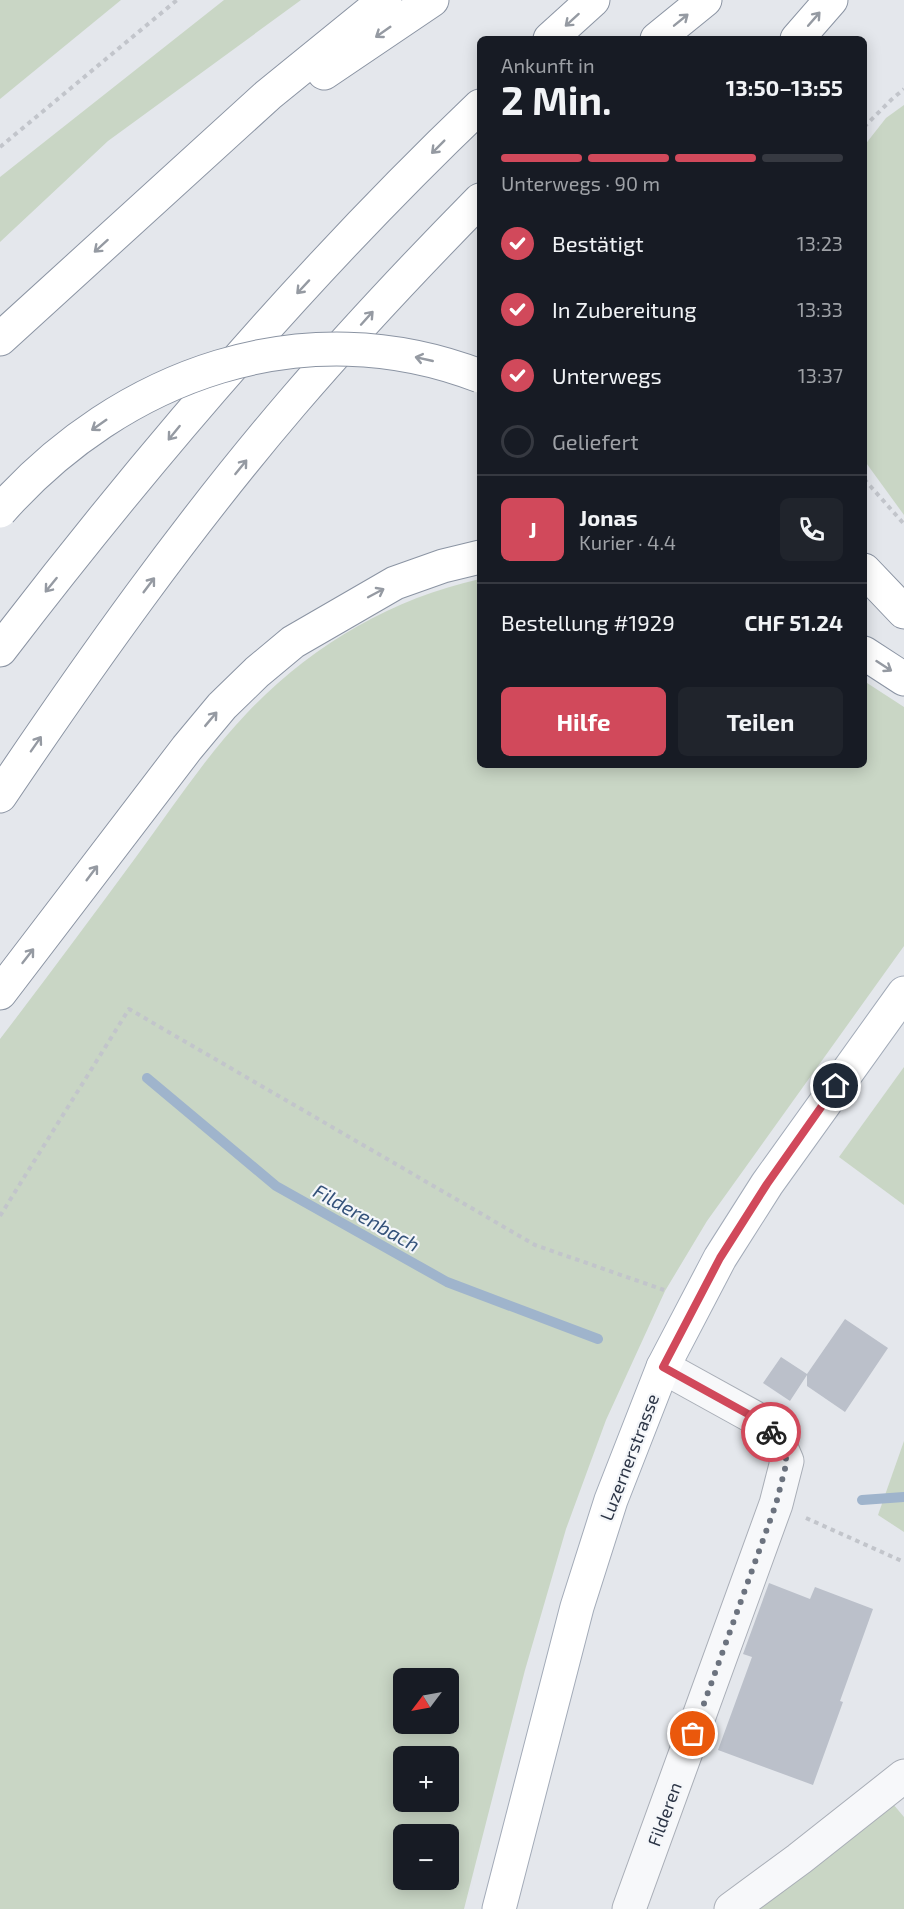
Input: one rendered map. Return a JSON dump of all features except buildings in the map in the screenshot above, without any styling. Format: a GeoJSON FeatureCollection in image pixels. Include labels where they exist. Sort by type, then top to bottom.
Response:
{"type":"FeatureCollection","features":[{"type":"Feature","properties":{"kind":"main road"},"geometry":{"type":"LineString","coordinates":[[0,339],[268,94],[385,0]]}},
{"type":"Feature","properties":{"kind":"main road"},"geometry":{"type":"LineString","coordinates":[[145,207],[291,96],[432,0]]}},
{"type":"Feature","properties":{"kind":"main road"},"geometry":{"type":"LineString","coordinates":[[553,36],[593,0]]}},
{"type":"Feature","properties":{"kind":"main road"},"geometry":{"type":"LineString","coordinates":[[661,36],[705,0]]}},
{"type":"Feature","properties":{"kind":"main road"},"geometry":{"type":"LineString","coordinates":[[800,36],[831,0]]}},
{"type":"Feature","properties":{"kind":"main road"},"geometry":{"type":"LineString","coordinates":[[0,650],[196,405],[377,207],[477,109]]}},
{"type":"Feature","properties":{"kind":"main road"},"geometry":{"type":"LineString","coordinates":[[1,795],[116,629],[211,503],[291,404],[378,306],[477,203]]}},
{"type":"Feature","properties":{"kind":"main road"},"geometry":{"type":"LineString","coordinates":[[0,512],[35,475],[103,422],[170,384],[225,364],[314,350],[374,350],[430,360],[477,375]]}},
{"type":"Feature","properties":{"kind":"main road"},"geometry":{"type":"LineString","coordinates":[[0,993],[187,748],[222,706],[257,672],[293,642],[395,583],[443,566],[477,558]]}},
{"type":"Feature","properties":{"kind":"main road"},"geometry":{"type":"LineString","coordinates":[[867,573],[904,612]]}},
{"type":"Feature","properties":{"kind":"main road"},"geometry":{"type":"LineString","coordinates":[[867,601],[904,622]]}},
{"type":"Feature","properties":{"kind":"main road"},"geometry":{"type":"LineString","coordinates":[[867,655],[904,679]]}},
{"type":"Feature","properties":{"kind":"main road","name":"Luzernerstrasse"},"geometry":{"type":"LineString","coordinates":[[499,1909],[577,1607],[611,1500],[663,1367],[720,1258],[767,1184],[904,993]]}},
{"type":"Feature","properties":{"kind":"street","name":"Filderen"},"geometry":{"type":"LineString","coordinates":[[629,1909],[776,1504],[787,1461],[777,1438],[757,1419],[663,1367]]}},
{"type":"Feature","properties":{"kind":"street"},"geometry":{"type":"LineString","coordinates":[[731,1909],[799,1859],[904,1776]]}},
{"type":"Feature","properties":{"kind":"path"},"geometry":{"type":"LineString","coordinates":[[0,147],[177,0]]}},
{"type":"Feature","properties":{"kind":"path"},"geometry":{"type":"LineString","coordinates":[[867,125],[904,89]]}},
{"type":"Feature","properties":{"kind":"path"},"geometry":{"type":"LineString","coordinates":[[867,482],[904,524]]}},
{"type":"Feature","properties":{"kind":"path"},"geometry":{"type":"LineString","coordinates":[[0,1216],[129,1009],[535,1245],[696,1302]]}},
{"type":"Feature","properties":{"kind":"path"},"geometry":{"type":"LineString","coordinates":[[776,1504],[904,1562]]}},
{"type":"Feature","properties":{"kind":"green space"},"geometry":{"type":"Polygon","coordinates":[[[0,0],[121,0],[0,99],[0,0]]]}},
{"type":"Feature","properties":{"kind":"green space"},"geometry":{"type":"Polygon","coordinates":[[[224,0],[301,0],[108,141],[0,242],[0,177],[224,0]]]}},
{"type":"Feature","properties":{"kind":"green space"},"geometry":{"type":"Polygon","coordinates":[[[904,105],[904,515],[867,464],[867,142],[886,118],[904,105]]]}},
{"type":"Feature","properties":{"kind":"green space"},"geometry":{"type":"Polygon","coordinates":[[[477,580],[477,768],[867,768],[867,683],[904,707],[904,946],[707,1221],[665,1291],[606,1420],[566,1529],[525,1670],[464,1909],[0,1909],[0,1039],[203,765],[247,713],[272,689],[325,646],[384,613],[415,599],[477,580]]]}},
{"type":"Feature","properties":{"kind":"green space"},"geometry":{"type":"Polygon","coordinates":[[[904,1067],[904,1205],[839,1157],[904,1067]]]}},
{"type":"Feature","properties":{"kind":"green space"},"geometry":{"type":"Polygon","coordinates":[[[904,1441],[904,1532],[878,1515],[904,1441]]]}},
{"type":"Feature","properties":{"kind":"green space"},"geometry":{"type":"Polygon","coordinates":[[[893,1804],[904,1817],[904,1909],[758,1909],[893,1804]]]}},
{"type":"Feature","properties":{"kind":"waterway","name":"Filderenbach"},"geometry":{"type":"LineString","coordinates":[[147,1078],[276,1186],[447,1282],[598,1339]]}},
{"type":"Feature","properties":{"kind":"waterway","name":"Filderenbach"},"geometry":{"type":"LineString","coordinates":[[862,1500],[904,1497]]}},
{"type":"Feature","properties":{"kind":"way so far"},"geometry":{"type":"LineString","coordinates":[[693,1734],[776,1504],[787,1461],[777,1438],[771,1432]]}},
{"type":"Feature","properties":{"kind":"route"},"geometry":{"type":"LineString","coordinates":[[771,1432],[757,1419],[663,1367],[720,1258],[767,1184],[836,1086]]}}]}
